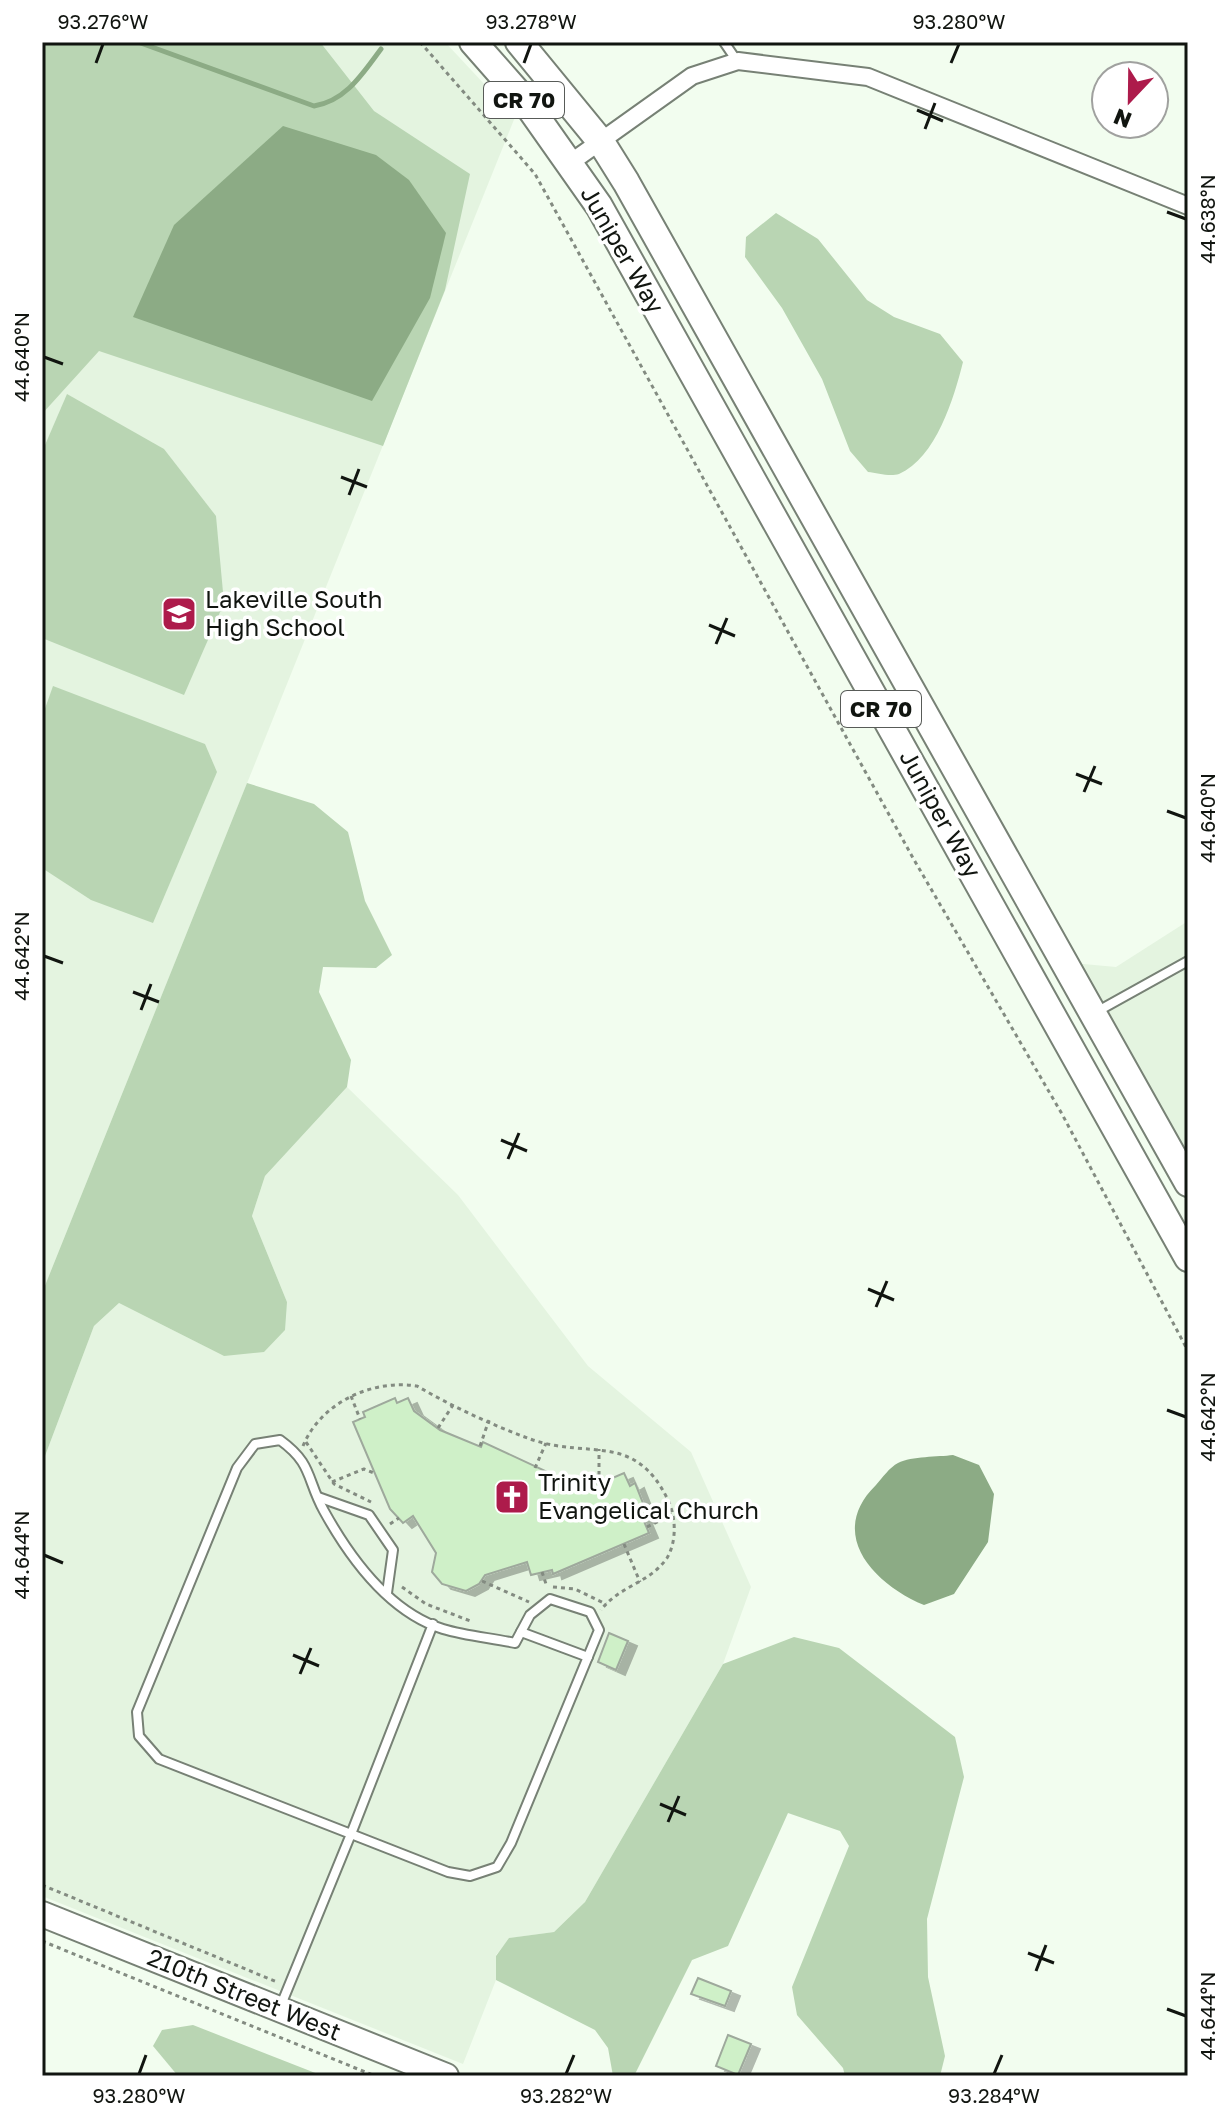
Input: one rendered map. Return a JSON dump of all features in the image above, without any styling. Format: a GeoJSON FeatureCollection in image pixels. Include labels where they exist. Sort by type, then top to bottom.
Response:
{"type":"FeatureCollection","features":[{"type":"Feature","properties":{"kind":"main road","name":"CR 70"},"geometry":{"type":"LineString","coordinates":[[473,42],[525,101],[570,163]]}},
{"type":"Feature","properties":{"kind":"main road","name":"CR 70"},"geometry":{"type":"LineString","coordinates":[[519,42],[601,142]]}},
{"type":"Feature","properties":{"kind":"main road","name":"Juniper Way"},"geometry":{"type":"LineString","coordinates":[[601,142],[1188,1183]]}},
{"type":"Feature","properties":{"kind":"main road","name":"Juniper Way"},"geometry":{"type":"LineString","coordinates":[[570,163],[606,219],[1188,1258]]}},
{"type":"Feature","properties":{"kind":"street"},"geometry":{"type":"LineString","coordinates":[[570,163],[692,76],[738,61],[868,77],[1188,206]]}},
{"type":"Feature","properties":{"kind":"street","name":"210th Street West"},"geometry":{"type":"LineString","coordinates":[[42,1914],[284,1998],[446,2076]]}},
{"type":"Feature","properties":{"kind":"lane"},"geometry":{"type":"LineString","coordinates":[[724,42],[738,61]]}},
{"type":"Feature","properties":{"kind":"lane"},"geometry":{"type":"LineString","coordinates":[[1093,1014],[1188,961]]}},
{"type":"Feature","properties":{"kind":"lane"},"geometry":{"type":"LineString","coordinates":[[280,1440],[300,1455],[318,1497],[365,1573],[404,1610],[433,1624],[515,1643],[530,1615],[550,1599],[590,1612],[594,1619],[599,1630],[511,1843],[497,1867],[470,1876],[448,1872],[159,1759],[139,1736],[137,1712],[237,1468],[255,1444],[280,1440]]}},
{"type":"Feature","properties":{"kind":"lane"},"geometry":{"type":"LineString","coordinates":[[318,1497],[369,1515],[393,1550],[387,1593]]}},
{"type":"Feature","properties":{"kind":"lane"},"geometry":{"type":"LineString","coordinates":[[284,1998],[433,1624]]}},
{"type":"Feature","properties":{"kind":"lane"},"geometry":{"type":"LineString","coordinates":[[521,1632],[588,1657]]}},
{"type":"Feature","properties":{"kind":"path"},"geometry":{"type":"LineString","coordinates":[[420,42],[535,174],[883,804],[1062,1114],[1188,1351]]}},
{"type":"Feature","properties":{"kind":"path"},"geometry":{"type":"LineString","coordinates":[[300,1455],[305,1442],[323,1418],[351,1396],[376,1385],[398,1383],[417,1386],[453,1405],[546,1443],[624,1453],[648,1467],[663,1490],[673,1514],[675,1533],[668,1555],[654,1575],[606,1604],[594,1619]]}},
{"type":"Feature","properties":{"kind":"path"},"geometry":{"type":"LineString","coordinates":[[351,1396],[360,1419]]}},
{"type":"Feature","properties":{"kind":"path"},"geometry":{"type":"LineString","coordinates":[[438,1428],[453,1405]]}},
{"type":"Feature","properties":{"kind":"path"},"geometry":{"type":"LineString","coordinates":[[480,1446],[489,1420]]}},
{"type":"Feature","properties":{"kind":"path"},"geometry":{"type":"LineString","coordinates":[[305,1442],[332,1482],[379,1508]]}},
{"type":"Feature","properties":{"kind":"path"},"geometry":{"type":"LineString","coordinates":[[535,1468],[546,1443]]}},
{"type":"Feature","properties":{"kind":"path"},"geometry":{"type":"LineString","coordinates":[[599,1449],[599,1483]]}},
{"type":"Feature","properties":{"kind":"path"},"geometry":{"type":"LineString","coordinates":[[332,1482],[364,1469],[374,1473]]}},
{"type":"Feature","properties":{"kind":"path"},"geometry":{"type":"LineString","coordinates":[[647,1527],[673,1514]]}},
{"type":"Feature","properties":{"kind":"path"},"geometry":{"type":"LineString","coordinates":[[384,1516],[395,1531]]}},
{"type":"Feature","properties":{"kind":"path"},"geometry":{"type":"LineString","coordinates":[[624,1544],[640,1582]]}},
{"type":"Feature","properties":{"kind":"path"},"geometry":{"type":"LineString","coordinates":[[542,1572],[547,1587]]}},
{"type":"Feature","properties":{"kind":"path"},"geometry":{"type":"LineString","coordinates":[[482,1581],[528,1604],[537,1591],[547,1587],[575,1589],[606,1604]]}},
{"type":"Feature","properties":{"kind":"path"},"geometry":{"type":"LineString","coordinates":[[402,1587],[407,1594],[449,1615],[487,1625]]}},
{"type":"Feature","properties":{"kind":"path"},"geometry":{"type":"LineString","coordinates":[[42,1885],[284,1998]]}},
{"type":"Feature","properties":{"kind":"path"},"geometry":{"type":"LineString","coordinates":[[42,1941],[375,2076]]}},
{"type":"Feature","properties":{"kind":"shaded area","name":"Lakeville South High School"},"geometry":{"type":"Polygon","coordinates":[[[42,42],[445,42],[515,117],[42,1293],[42,42]]]}},
{"type":"Feature","properties":{"kind":"shaded area"},"geometry":{"type":"Polygon","coordinates":[[[42,42],[320,42],[374,111],[470,174],[445,290],[383,446],[99,351],[42,414],[42,42]]]}},
{"type":"Feature","properties":{"kind":"shaded area"},"geometry":{"type":"Polygon","coordinates":[[[283,126],[376,155],[409,180],[446,233],[430,298],[372,401],[133,317],[174,225],[283,126]]]}},
{"type":"Feature","properties":{"kind":"shaded area"},"geometry":{"type":"Polygon","coordinates":[[[776,213],[818,239],[867,300],[894,317],[940,334],[963,362],[942,426],[923,455],[899,474],[868,472],[850,451],[822,379],[782,308],[745,257],[746,237],[776,213]]]}},
{"type":"Feature","properties":{"kind":"shaded area"},"geometry":{"type":"Polygon","coordinates":[[[67,394],[164,449],[216,516],[224,603],[184,695],[42,638],[42,452],[67,394]]]}},
{"type":"Feature","properties":{"kind":"shaded area"},"geometry":{"type":"Polygon","coordinates":[[[53,686],[205,744],[217,772],[153,923],[91,900],[42,868],[42,717],[53,686]]]}},
{"type":"Feature","properties":{"kind":"shaded area"},"geometry":{"type":"Polygon","coordinates":[[[247,783],[314,804],[348,832],[365,901],[392,955],[376,968],[323,967],[319,992],[351,1060],[347,1087],[265,1176],[252,1216],[287,1302],[285,1330],[264,1352],[224,1356],[119,1303],[94,1326],[42,1464],[42,1293],[247,783]]]}},
{"type":"Feature","properties":{"kind":"shaded area"},"geometry":{"type":"Polygon","coordinates":[[[1188,921],[1188,1177],[1062,962],[1116,967],[1188,921]]]}},
{"type":"Feature","properties":{"kind":"shaded area"},"geometry":{"type":"Polygon","coordinates":[[[347,1087],[458,1195],[588,1366],[691,1452],[751,1587],[723,1664],[585,1902],[554,1932],[510,1938],[496,1955],[496,1980],[463,2064],[42,1896],[42,1464],[94,1326],[119,1303],[224,1356],[287,1302],[252,1216],[265,1176],[347,1087]]]}},
{"type":"Feature","properties":{"kind":"shaded area"},"geometry":{"type":"Polygon","coordinates":[[[953,1455],[979,1465],[994,1494],[988,1542],[954,1594],[924,1605],[888,1584],[874,1571],[862,1556],[856,1539],[855,1521],[862,1503],[895,1465],[910,1459],[953,1455]]]}},
{"type":"Feature","properties":{"kind":"shaded area"},"geometry":{"type":"Polygon","coordinates":[[[794,1637],[839,1648],[955,1737],[964,1777],[927,1919],[928,1977],[945,2056],[940,2076],[845,2076],[843,2068],[797,2015],[792,1987],[849,1846],[840,1831],[788,1813],[728,1946],[692,1960],[634,2076],[613,2076],[608,2048],[595,2030],[496,1980],[496,1956],[509,1938],[554,1932],[585,1902],[723,1664],[794,1637]]]}},
{"type":"Feature","properties":{"kind":"shaded area"},"geometry":{"type":"Polygon","coordinates":[[[193,2025],[323,2076],[178,2076],[153,2046],[162,2030],[193,2025]]]}},
{"type":"Feature","properties":{"kind":"building","name":"Trinity Evangelical Church"},"geometry":{"type":"Polygon","coordinates":[[[395,1398],[397,1403],[408,1398],[414,1411],[440,1430],[481,1447],[483,1442],[573,1484],[601,1483],[624,1473],[630,1486],[635,1483],[648,1516],[643,1519],[649,1533],[553,1574],[552,1570],[531,1575],[527,1562],[485,1575],[479,1584],[466,1591],[442,1584],[432,1572],[436,1553],[413,1516],[403,1523],[390,1509],[353,1422],[365,1417],[363,1412],[395,1398]]]}},
{"type":"Feature","properties":{"kind":"building"},"geometry":{"type":"Polygon","coordinates":[[[609,1633],[628,1641],[616,1670],[598,1662],[609,1633]]]}},
{"type":"Feature","properties":{"kind":"building"},"geometry":{"type":"Polygon","coordinates":[[[698,1978],[731,1991],[725,2006],[691,1994],[698,1978]]]}},
{"type":"Feature","properties":{"kind":"building"},"geometry":{"type":"Polygon","coordinates":[[[728,2035],[751,2044],[738,2075],[716,2066],[728,2035]]]}},
{"type":"Feature","properties":{"kind":"waterway"},"geometry":{"type":"LineString","coordinates":[[138,42],[314,106],[345,92],[381,49]]}},
{"type":"Feature","properties":{"kind":"place","name":"Lakeville South High School"},"geometry":{"type":"Point","coordinates":[179,614]}},
{"type":"Feature","properties":{"kind":"place","name":"Trinity Evangelical Church"},"geometry":{"type":"Point","coordinates":[512,1497]}}]}
